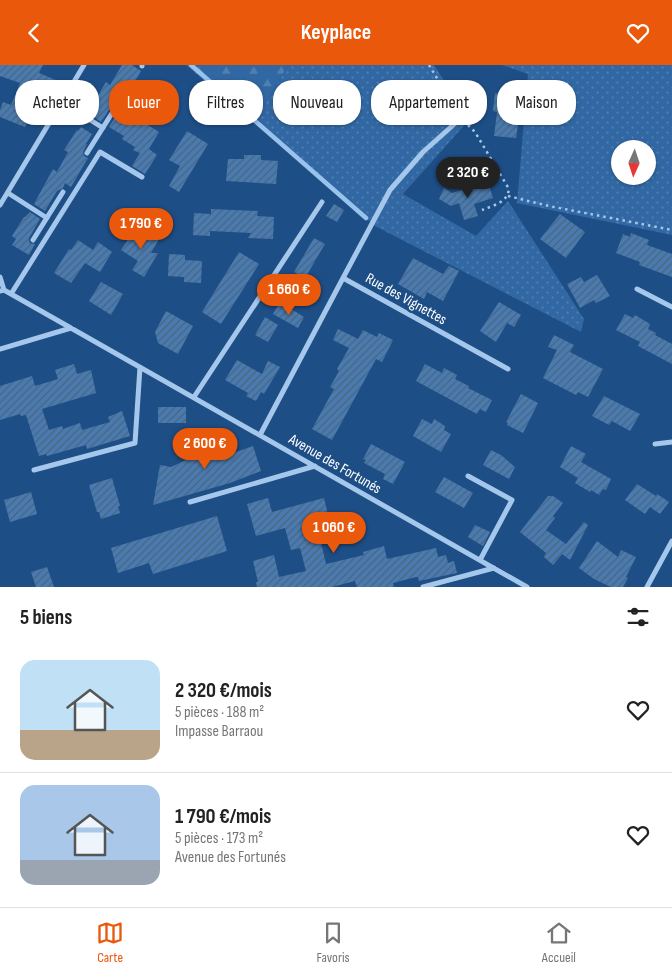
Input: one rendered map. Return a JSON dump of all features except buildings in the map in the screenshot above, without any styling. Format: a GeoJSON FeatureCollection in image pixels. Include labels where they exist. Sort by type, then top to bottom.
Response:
{"type":"FeatureCollection","features":[{"type":"Feature","properties":{"kind":"street"},"geometry":{"type":"LineString","coordinates":[[75,80],[84,65]]}},
{"type":"Feature","properties":{"kind":"street"},"geometry":{"type":"LineString","coordinates":[[87,153],[109,118]]}},
{"type":"Feature","properties":{"kind":"street"},"geometry":{"type":"LineString","coordinates":[[0,205],[48,125]]}},
{"type":"Feature","properties":{"kind":"street"},"geometry":{"type":"LineString","coordinates":[[98,125],[103,128]]}},
{"type":"Feature","properties":{"kind":"street"},"geometry":{"type":"LineString","coordinates":[[342,278],[390,190],[423,152],[453,125]]}},
{"type":"Feature","properties":{"kind":"street"},"geometry":{"type":"LineString","coordinates":[[11,294],[100,152],[142,177]]}},
{"type":"Feature","properties":{"kind":"street"},"geometry":{"type":"LineString","coordinates":[[33,240],[63,192]]}},
{"type":"Feature","properties":{"kind":"street"},"geometry":{"type":"LineString","coordinates":[[8,193],[47,218]]}},
{"type":"Feature","properties":{"kind":"street"},"geometry":{"type":"LineString","coordinates":[[194,397],[322,202]]}},
{"type":"Feature","properties":{"kind":"street"},"geometry":{"type":"LineString","coordinates":[[0,277],[2,290]]}},
{"type":"Feature","properties":{"kind":"street","name":"Rue des Vignettes"},"geometry":{"type":"LineString","coordinates":[[260,435],[342,278],[508,369]]}},
{"type":"Feature","properties":{"kind":"street"},"geometry":{"type":"LineString","coordinates":[[637,289],[672,307]]}},
{"type":"Feature","properties":{"kind":"street","name":"Avenue des Fortunés"},"geometry":{"type":"LineString","coordinates":[[2,290],[527,587]]}},
{"type":"Feature","properties":{"kind":"street"},"geometry":{"type":"LineString","coordinates":[[0,349],[72,328]]}},
{"type":"Feature","properties":{"kind":"street"},"geometry":{"type":"LineString","coordinates":[[34,470],[136,443],[140,367]]}},
{"type":"Feature","properties":{"kind":"street"},"geometry":{"type":"LineString","coordinates":[[655,444],[672,442]]}},
{"type":"Feature","properties":{"kind":"street"},"geometry":{"type":"LineString","coordinates":[[190,502],[315,466]]}},
{"type":"Feature","properties":{"kind":"street"},"geometry":{"type":"LineString","coordinates":[[468,476],[512,500],[480,560]]}},
{"type":"Feature","properties":{"kind":"street"},"geometry":{"type":"LineString","coordinates":[[647,587],[672,541]]}},
{"type":"Feature","properties":{"kind":"street"},"geometry":{"type":"LineString","coordinates":[[423,587],[494,568]]}},
{"type":"Feature","properties":{"kind":"path"},"geometry":{"type":"LineString","coordinates":[[429,65],[438,80]]}},
{"type":"Feature","properties":{"kind":"path"},"geometry":{"type":"LineString","coordinates":[[468,125],[475,132],[509,189],[508,196],[502,201],[482,210]]}},
{"type":"Feature","properties":{"kind":"path"},"geometry":{"type":"LineString","coordinates":[[508,196],[549,207],[672,230]]}},
{"type":"Feature","properties":{"kind":"green space"},"geometry":{"type":"Polygon","coordinates":[[[186,65],[288,65],[279,80],[273,80],[273,91],[263,108],[263,80],[204,80],[186,65]]]}},
{"type":"Feature","properties":{"kind":"green space"},"geometry":{"type":"Polygon","coordinates":[[[288,65],[434,65],[444,80],[371,80],[371,125],[465,125],[403,194],[476,236],[508,201],[584,319],[581,332],[375,226],[256,125],[263,125],[263,108],[273,91],[273,125],[361,125],[361,80],[279,80],[288,65]]]}},
{"type":"Feature","properties":{"kind":"green space"},"geometry":{"type":"Polygon","coordinates":[[[502,65],[672,65],[672,235],[517,203],[524,125],[576,125],[576,80],[527,80],[528,74],[502,65]]]}},
{"type":"Feature","properties":{"kind":"waterway"},"geometry":{"type":"LineString","coordinates":[[191,65],[366,218]]}}]}
